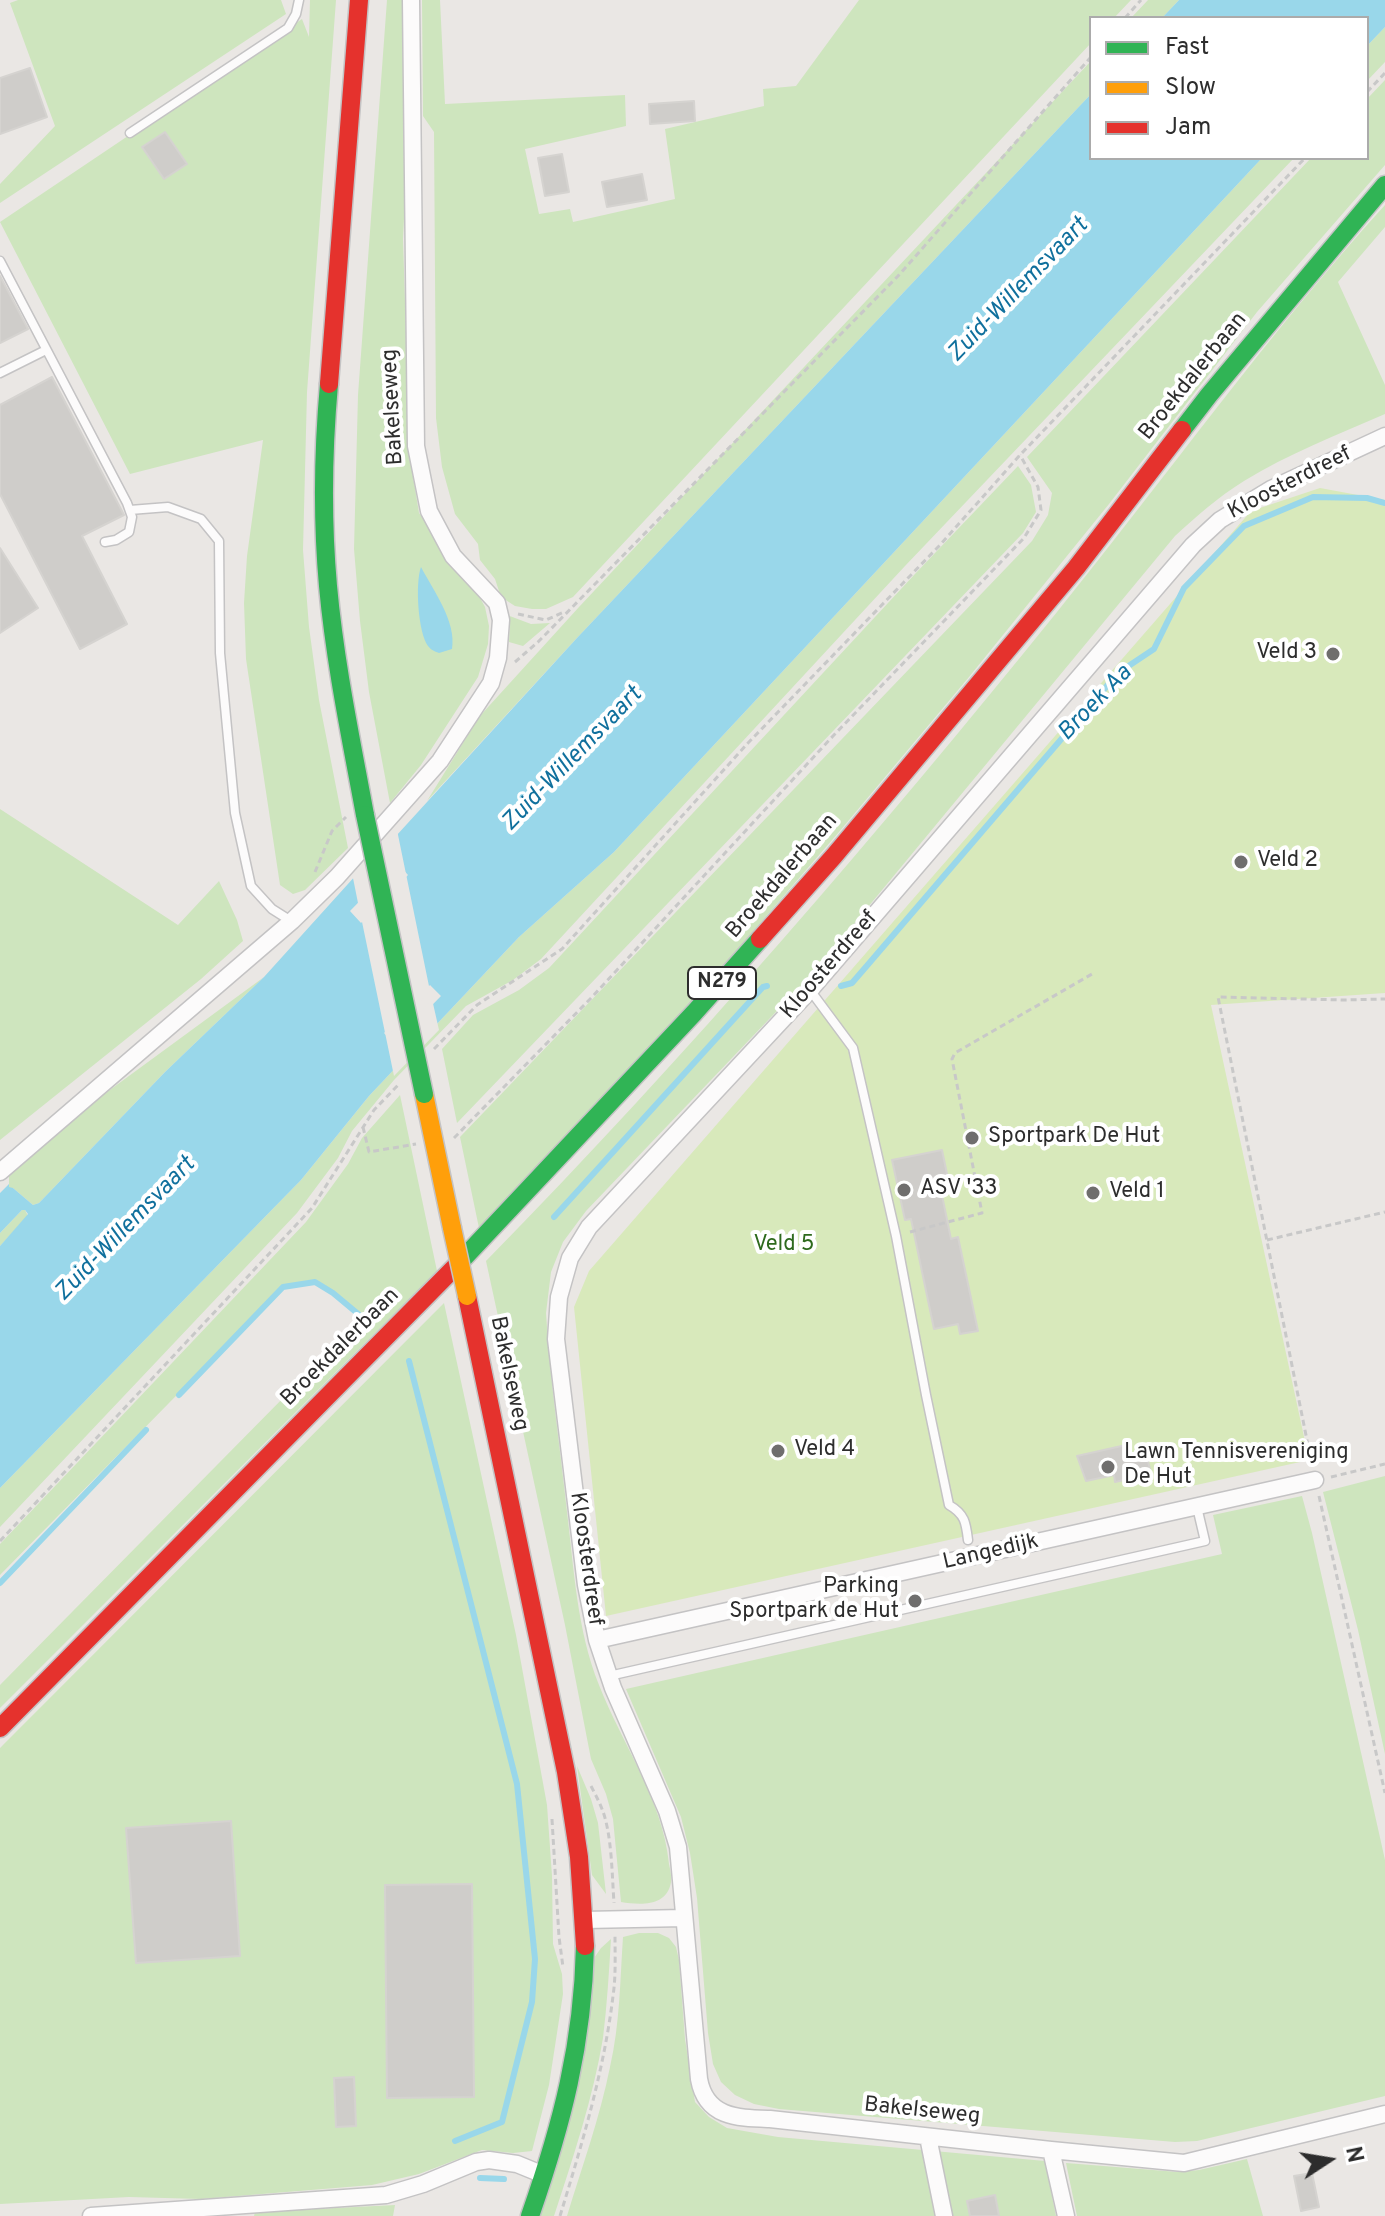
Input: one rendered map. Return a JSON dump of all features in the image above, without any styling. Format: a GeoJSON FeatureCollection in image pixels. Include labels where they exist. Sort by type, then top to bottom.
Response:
{"type":"FeatureCollection","features":[{"type":"Feature","properties":{"kind":"street","name":"Bakelseweg"},"geometry":{"type":"LineString","coordinates":[[359,0],[328,392],[324,514],[328,585],[357,814],[424,1094],[573,1799],[585,1920],[581,2024],[568,2094],[530,2216]]}},
{"type":"Feature","properties":{"kind":"street","name":"Bakelseweg"},"geometry":{"type":"LineString","coordinates":[[411,0],[416,446],[429,511],[453,556],[497,603]]}},
{"type":"Feature","properties":{"kind":"street","name":"Broekdalerbaan"},"geometry":{"type":"LineString","coordinates":[[0,1728],[474,1248],[694,1013],[834,856],[1076,568],[1209,395],[1385,185]]}},
{"type":"Feature","properties":{"kind":"street","name":"Kloosterdreef"},"geometry":{"type":"LineString","coordinates":[[608,1676],[586,1585],[556,1339],[559,1297],[570,1258],[589,1227],[810,990],[1202,537],[1220,520],[1271,489],[1385,436]]}},
{"type":"Feature","properties":{"kind":"street"},"geometry":{"type":"LineString","coordinates":[[0,1172],[292,921],[401,806],[440,761],[491,683],[498,658],[501,620],[497,603]]}},
{"type":"Feature","properties":{"kind":"street","name":"Langedijk"},"geometry":{"type":"LineString","coordinates":[[597,1640],[1315,1480]]}},
{"type":"Feature","properties":{"kind":"street","name":"Bakelseweg"},"geometry":{"type":"LineString","coordinates":[[608,1676],[678,1847],[700,2085],[716,2109],[737,2118],[1184,2163],[1385,2114]]}},
{"type":"Feature","properties":{"kind":"street"},"geometry":{"type":"LineString","coordinates":[[585,1920],[684,1918]]}},
{"type":"Feature","properties":{"kind":"street"},"geometry":{"type":"LineString","coordinates":[[928,2137],[944,2216]]}},
{"type":"Feature","properties":{"kind":"street"},"geometry":{"type":"LineString","coordinates":[[1051,2150],[1066,2216]]}},
{"type":"Feature","properties":{"kind":"street"},"geometry":{"type":"LineString","coordinates":[[91,2216],[386,2195],[489,2160],[517,2164],[544,2175]]}},
{"type":"Feature","properties":{"kind":"lane"},"geometry":{"type":"LineString","coordinates":[[130,133],[288,28],[299,0]]}},
{"type":"Feature","properties":{"kind":"lane"},"geometry":{"type":"LineString","coordinates":[[0,261],[130,510],[129,532],[105,542]]}},
{"type":"Feature","properties":{"kind":"lane"},"geometry":{"type":"LineString","coordinates":[[0,373],[46,350]]}},
{"type":"Feature","properties":{"kind":"lane"},"geometry":{"type":"LineString","coordinates":[[130,510],[168,507],[201,519],[219,541],[220,653],[235,813],[251,886],[272,909],[292,921]]}},
{"type":"Feature","properties":{"kind":"lane"},"geometry":{"type":"LineString","coordinates":[[810,990],[853,1048],[896,1236],[949,1505],[960,1511],[968,1540]]}},
{"type":"Feature","properties":{"kind":"lane"},"geometry":{"type":"LineString","coordinates":[[608,1676],[1205,1541],[1197,1507]]}},
{"type":"Feature","properties":{"kind":"path"},"geometry":{"type":"LineString","coordinates":[[1127,16],[1141,0]]}},
{"type":"Feature","properties":{"kind":"path"},"geometry":{"type":"LineString","coordinates":[[514,662],[538,642],[898,276],[1089,59]]}},
{"type":"Feature","properties":{"kind":"path"},"geometry":{"type":"LineString","coordinates":[[1369,90],[1385,73]]}},
{"type":"Feature","properties":{"kind":"path"},"geometry":{"type":"LineString","coordinates":[[425,1058],[477,1005],[562,949],[748,743],[940,545],[1020,455],[1303,160]]}},
{"type":"Feature","properties":{"kind":"path"},"geometry":{"type":"LineString","coordinates":[[451,1141],[593,996],[833,736],[1024,538],[1041,510],[1038,487],[1020,455]]}},
{"type":"Feature","properties":{"kind":"path"},"geometry":{"type":"LineString","coordinates":[[497,603],[522,617],[546,620],[568,611]]}},
{"type":"Feature","properties":{"kind":"path"},"geometry":{"type":"LineString","coordinates":[[315,872],[332,831],[357,814]]}},
{"type":"Feature","properties":{"kind":"path"},"geometry":{"type":"LineString","coordinates":[[896,1236],[982,1213],[952,1059],[955,1053],[1092,974]]}},
{"type":"Feature","properties":{"kind":"path"},"geometry":{"type":"LineString","coordinates":[[1385,999],[1218,997],[1315,1480],[1385,1793]]}},
{"type":"Feature","properties":{"kind":"path"},"geometry":{"type":"LineString","coordinates":[[0,1541],[312,1208],[374,1110],[405,1079]]}},
{"type":"Feature","properties":{"kind":"path"},"geometry":{"type":"LineString","coordinates":[[363,1127],[369,1152],[418,1144]]}},
{"type":"Feature","properties":{"kind":"path"},"geometry":{"type":"LineString","coordinates":[[1267,1240],[1385,1212]]}},
{"type":"Feature","properties":{"kind":"path"},"geometry":{"type":"LineString","coordinates":[[1315,1480],[1385,1464]]}},
{"type":"Feature","properties":{"kind":"path"},"geometry":{"type":"LineString","coordinates":[[560,2216],[607,2043],[614,1993],[615,1919]]}},
{"type":"Feature","properties":{"kind":"green space"},"geometry":{"type":"Polygon","coordinates":[[[18,0],[281,0],[286,14],[0,203],[0,184],[55,126],[10,3],[18,0]]]}},
{"type":"Feature","properties":{"kind":"green space"},"geometry":{"type":"Polygon","coordinates":[[[310,0],[336,0],[307,392],[303,550],[319,700],[348,848],[305,890],[293,894],[280,885],[246,659],[244,603],[247,556],[263,440],[130,474],[0,222],[302,19],[309,37],[310,0]]]}},
{"type":"Feature","properties":{"kind":"green space"},"geometry":{"type":"Polygon","coordinates":[[[387,0],[403,0],[406,179],[403,239],[410,458],[419,513],[473,585],[485,607],[489,626],[488,644],[478,677],[421,765],[390,803],[369,692],[354,549],[358,395],[387,0]]]}},
{"type":"Feature","properties":{"kind":"green space"},"geometry":{"type":"Polygon","coordinates":[[[422,0],[440,0],[445,104],[625,95],[626,126],[525,149],[539,214],[570,209],[573,222],[675,199],[665,129],[764,106],[763,89],[796,86],[859,0],[1131,0],[1116,16],[1089,16],[1089,45],[573,597],[546,609],[515,606],[501,597],[495,579],[480,560],[478,544],[455,514],[442,467],[436,418],[434,132],[423,116],[422,0]]]}},
{"type":"Feature","properties":{"kind":"green space"},"geometry":{"type":"Polygon","coordinates":[[[1148,0],[1179,0],[1164,16],[1133,16],[1148,0]]]}},
{"type":"Feature","properties":{"kind":"green space"},"geometry":{"type":"Polygon","coordinates":[[[1385,27],[1385,62],[1369,79],[1369,44],[1385,27]]]}},
{"type":"Feature","properties":{"kind":"green space"},"geometry":{"type":"Polygon","coordinates":[[[1089,63],[1089,96],[427,801],[479,717],[1089,63]]]}},
{"type":"Feature","properties":{"kind":"green space"},"geometry":{"type":"Polygon","coordinates":[[[1385,80],[1385,165],[1257,312],[1109,504],[839,832],[704,988],[479,1228],[460,1137],[1032,541],[1048,515],[1052,493],[1027,457],[1309,160],[1369,160],[1369,97],[1385,80]]]}},
{"type":"Feature","properties":{"kind":"green space"},"geometry":{"type":"Polygon","coordinates":[[[1260,160],[1292,160],[905,566],[541,959],[513,980],[466,1006],[394,1080],[352,1131],[338,1158],[297,1213],[0,1527],[0,1488],[301,1180],[369,1096],[519,937],[614,852],[1260,160]]]}},
{"type":"Feature","properties":{"kind":"green space"},"geometry":{"type":"Polygon","coordinates":[[[1385,205],[1385,227],[1338,282],[1385,385],[1385,414],[1261,471],[1234,487],[1175,536],[815,971],[586,1211],[563,1242],[551,1272],[546,1313],[581,1621],[599,1685],[659,1817],[671,1875],[668,1890],[658,1900],[644,1904],[621,1902],[613,1819],[591,1759],[486,1261],[708,1024],[920,779],[1057,612],[1300,304],[1385,205]]]}},
{"type":"Feature","properties":{"kind":"green space"},"geometry":{"type":"Polygon","coordinates":[[[1018,466],[1031,485],[1036,512],[1023,533],[457,1123],[442,1049],[473,1015],[519,990],[549,968],[1018,466]]]}},
{"type":"Feature","properties":{"kind":"green space","name":"Sportpark De Hut"},"geometry":{"type":"Polygon","coordinates":[[[1320,488],[1385,500],[1385,993],[1211,1005],[1309,1460],[606,1616],[574,1307],[589,1271],[1251,511],[1320,488]]]}},
{"type":"Feature","properties":{"kind":"green space"},"geometry":{"type":"Polygon","coordinates":[[[507,615],[531,624],[550,623],[523,646],[509,642],[510,622],[507,615]]]}},
{"type":"Feature","properties":{"kind":"green space"},"geometry":{"type":"Polygon","coordinates":[[[0,809],[178,925],[219,881],[243,941],[201,979],[0,1140],[0,809]]]}},
{"type":"Feature","properties":{"kind":"green space"},"geometry":{"type":"Polygon","coordinates":[[[264,977],[165,1072],[39,1203],[33,1205],[9,1188],[9,1170],[17,1158],[264,977]]]}},
{"type":"Feature","properties":{"kind":"green space"},"geometry":{"type":"Polygon","coordinates":[[[400,1095],[437,1271],[0,1708],[0,1685],[361,1319],[326,1288],[307,1284],[281,1289],[0,1575],[0,1544],[306,1222],[348,1164],[362,1138],[400,1095]]]}},
{"type":"Feature","properties":{"kind":"green space"},"geometry":{"type":"Polygon","coordinates":[[[22,1210],[28,1216],[0,1246],[0,1233],[22,1210]]]}},
{"type":"Feature","properties":{"kind":"green space"},"geometry":{"type":"Polygon","coordinates":[[[444,1303],[516,1635],[547,1805],[553,1944],[562,1974],[563,1994],[549,2085],[532,2151],[482,2150],[419,2174],[372,2185],[201,2199],[129,2197],[0,2204],[0,1748],[444,1303]]]}},
{"type":"Feature","properties":{"kind":"green space"},"geometry":{"type":"Polygon","coordinates":[[[1385,1476],[1385,1754],[1323,1492],[1385,1476]]]}},
{"type":"Feature","properties":{"kind":"green space"},"geometry":{"type":"Polygon","coordinates":[[[1302,1496],[1385,1860],[1385,2096],[1197,2141],[1175,2142],[779,2109],[754,2104],[735,2095],[721,2082],[713,2064],[708,2033],[697,1898],[690,1853],[681,1817],[626,1689],[1222,1554],[1213,1515],[1302,1496]]]}},
{"type":"Feature","properties":{"kind":"green space"},"geometry":{"type":"Polygon","coordinates":[[[577,1766],[598,1823],[606,1894],[592,1875],[577,1766]]]}},
{"type":"Feature","properties":{"kind":"green space"},"geometry":{"type":"Polygon","coordinates":[[[658,1933],[669,1938],[676,1947],[695,2102],[709,2117],[727,2128],[778,2137],[1045,2161],[1056,2216],[567,2216],[606,2086],[619,2002],[623,1937],[658,1933]]]}},
{"type":"Feature","properties":{"kind":"green space"},"geometry":{"type":"Polygon","coordinates":[[[611,1939],[603,2038],[588,2105],[554,2216],[540,2216],[594,1958],[611,1939]]]}},
{"type":"Feature","properties":{"kind":"green space"},"geometry":{"type":"Polygon","coordinates":[[[1247,2159],[1263,2216],[1077,2216],[1066,2163],[1178,2172],[1247,2159]]]}},
{"type":"Feature","properties":{"kind":"green space"},"geometry":{"type":"Polygon","coordinates":[[[395,2205],[393,2216],[254,2216],[255,2212],[395,2205]]]}},
{"type":"Feature","properties":{"kind":"water"},"geometry":{"type":"Polygon","coordinates":[[[1179,0],[1385,0],[1385,27],[1369,44],[1369,16],[1164,16],[1179,0]]]}},
{"type":"Feature","properties":{"kind":"water","name":"Zuid-Willemsvaart"},"geometry":{"type":"Polygon","coordinates":[[[1089,96],[1089,160],[1260,160],[614,852],[519,937],[369,1096],[301,1180],[0,1488],[0,1246],[28,1214],[22,1210],[0,1233],[0,1193],[9,1184],[33,1205],[39,1203],[165,1072],[264,977],[366,864],[396,836],[576,639],[1089,96]],[[397,863],[350,911],[361,923],[408,875],[397,863]],[[430,985],[384,1033],[394,1044],[441,996],[430,985]]]}},
{"type":"Feature","properties":{"kind":"water"},"geometry":{"type":"Polygon","coordinates":[[[421,567],[443,606],[451,628],[452,649],[439,653],[428,646],[422,630],[418,595],[421,567]]]}},
{"type":"Feature","properties":{"kind":"pier"},"geometry":{"type":"Polygon","coordinates":[[[397,830],[430,991],[389,1034],[395,1039],[432,999],[439,1030],[394,1076],[361,917],[403,875],[397,869],[359,908],[352,873],[397,830]]]}},
{"type":"Feature","properties":{"kind":"building"},"geometry":{"type":"Polygon","coordinates":[[[30,68],[47,117],[0,134],[0,78],[30,68]]]}},
{"type":"Feature","properties":{"kind":"building"},"geometry":{"type":"Polygon","coordinates":[[[694,101],[695,121],[650,124],[649,104],[694,101]]]}},
{"type":"Feature","properties":{"kind":"building"},"geometry":{"type":"Polygon","coordinates":[[[165,132],[187,164],[164,179],[142,147],[165,132]]]}},
{"type":"Feature","properties":{"kind":"building"},"geometry":{"type":"Polygon","coordinates":[[[562,154],[569,192],[545,196],[538,158],[562,154]]]}},
{"type":"Feature","properties":{"kind":"building"},"geometry":{"type":"Polygon","coordinates":[[[642,174],[647,200],[607,207],[602,182],[642,174]]]}},
{"type":"Feature","properties":{"kind":"building"},"geometry":{"type":"Polygon","coordinates":[[[0,276],[28,329],[0,343],[0,276]]]}},
{"type":"Feature","properties":{"kind":"building"},"geometry":{"type":"Polygon","coordinates":[[[52,377],[124,515],[82,536],[127,624],[80,649],[0,494],[0,405],[52,377]]]}},
{"type":"Feature","properties":{"kind":"building"},"geometry":{"type":"Polygon","coordinates":[[[0,548],[38,608],[0,633],[0,548]]]}},
{"type":"Feature","properties":{"kind":"building"},"geometry":{"type":"Polygon","coordinates":[[[942,1150],[947,1174],[938,1176],[951,1239],[958,1237],[978,1331],[960,1334],[958,1324],[934,1329],[911,1219],[905,1220],[892,1160],[942,1150]]]}},
{"type":"Feature","properties":{"kind":"building"},"geometry":{"type":"Polygon","coordinates":[[[1126,1445],[1129,1455],[1146,1452],[1151,1474],[1115,1482],[1114,1475],[1086,1481],[1077,1456],[1126,1445]]]}},
{"type":"Feature","properties":{"kind":"building"},"geometry":{"type":"Polygon","coordinates":[[[231,1821],[240,1956],[136,1963],[126,1828],[231,1821]]]}},
{"type":"Feature","properties":{"kind":"building"},"geometry":{"type":"Polygon","coordinates":[[[472,1884],[474,2097],[387,2098],[385,1885],[472,1884]]]}},
{"type":"Feature","properties":{"kind":"building"},"geometry":{"type":"Polygon","coordinates":[[[354,2077],[356,2126],[336,2127],[334,2078],[354,2077]]]}},
{"type":"Feature","properties":{"kind":"building"},"geometry":{"type":"Polygon","coordinates":[[[1312,2173],[1319,2207],[1301,2211],[1294,2176],[1312,2173]]]}},
{"type":"Feature","properties":{"kind":"building"},"geometry":{"type":"Polygon","coordinates":[[[995,2195],[999,2216],[970,2216],[967,2201],[995,2195]]]}},
{"type":"Feature","properties":{"kind":"waterway","name":"Broek Aa"},"geometry":{"type":"LineString","coordinates":[[841,986],[852,983],[1118,673],[1154,649],[1184,588],[1244,526],[1313,497],[1367,498],[1385,503]]}},
{"type":"Feature","properties":{"kind":"waterway"},"geometry":{"type":"LineString","coordinates":[[554,1217],[767,986]]}},
{"type":"Feature","properties":{"kind":"waterway"},"geometry":{"type":"LineString","coordinates":[[179,1395],[283,1287],[315,1282],[363,1318]]}},
{"type":"Feature","properties":{"kind":"waterway"},"geometry":{"type":"LineString","coordinates":[[409,1361],[517,1784],[535,1959],[532,2002],[502,2122],[455,2141]]}},
{"type":"Feature","properties":{"kind":"waterway"},"geometry":{"type":"LineString","coordinates":[[0,1583],[146,1430]]}},
{"type":"Feature","properties":{"kind":"waterway"},"geometry":{"type":"LineString","coordinates":[[480,2178],[504,2179]]}},
{"type":"Feature","properties":{"kind":"traffic: fast"},"geometry":{"type":"LineString","coordinates":[[1182,430],[1385,185]]}},
{"type":"Feature","properties":{"kind":"traffic: fast"},"geometry":{"type":"LineString","coordinates":[[329,384],[324,485],[328,586],[339,672],[365,815]]}},
{"type":"Feature","properties":{"kind":"traffic: fast"},"geometry":{"type":"LineString","coordinates":[[365,815],[424,1094]]}},
{"type":"Feature","properties":{"kind":"traffic: fast"},"geometry":{"type":"LineString","coordinates":[[458,1264],[760,939]]}},
{"type":"Feature","properties":{"kind":"traffic: fast"},"geometry":{"type":"LineString","coordinates":[[530,2216],[569,2083],[580,2017],[585,1946]]}},
{"type":"Feature","properties":{"kind":"traffic: slow"},"geometry":{"type":"LineString","coordinates":[[424,1094],[452,1228]]}},
{"type":"Feature","properties":{"kind":"traffic: slow"},"geometry":{"type":"LineString","coordinates":[[452,1228],[467,1296]]}},
{"type":"Feature","properties":{"kind":"traffic: jam"},"geometry":{"type":"LineString","coordinates":[[329,384],[359,0]]}},
{"type":"Feature","properties":{"kind":"traffic: jam"},"geometry":{"type":"LineString","coordinates":[[760,939],[834,856],[1076,568],[1182,430]]}},
{"type":"Feature","properties":{"kind":"traffic: jam"},"geometry":{"type":"LineString","coordinates":[[0,1728],[458,1264]]}},
{"type":"Feature","properties":{"kind":"traffic: jam"},"geometry":{"type":"LineString","coordinates":[[467,1296],[566,1772],[579,1857],[585,1946]]}},
{"type":"Feature","properties":{"kind":"place","name":"Veld 3"},"geometry":{"type":"Point","coordinates":[1333,654]}},
{"type":"Feature","properties":{"kind":"place","name":"Veld 2"},"geometry":{"type":"Point","coordinates":[1241,862]}},
{"type":"Feature","properties":{"kind":"place","name":"Sportpark De Hut"},"geometry":{"type":"Point","coordinates":[972,1138]}},
{"type":"Feature","properties":{"kind":"place","name":"ASV '33"},"geometry":{"type":"Point","coordinates":[904,1190]}},
{"type":"Feature","properties":{"kind":"place","name":"Veld 1"},"geometry":{"type":"Point","coordinates":[1093,1193]}},
{"type":"Feature","properties":{"kind":"place","name":"Veld 4"},"geometry":{"type":"Point","coordinates":[778,1451]}},
{"type":"Feature","properties":{"kind":"place","name":"Lawn Tennisvereniging De Hut"},"geometry":{"type":"Point","coordinates":[1108,1467]}},
{"type":"Feature","properties":{"kind":"place","name":"Parking Sportpark de Hut"},"geometry":{"type":"Point","coordinates":[915,1601]}},
{"type":"Feature","properties":{"kind":"park label","name":"Veld 5"},"geometry":{"type":"Point","coordinates":[784,1246]}}]}
